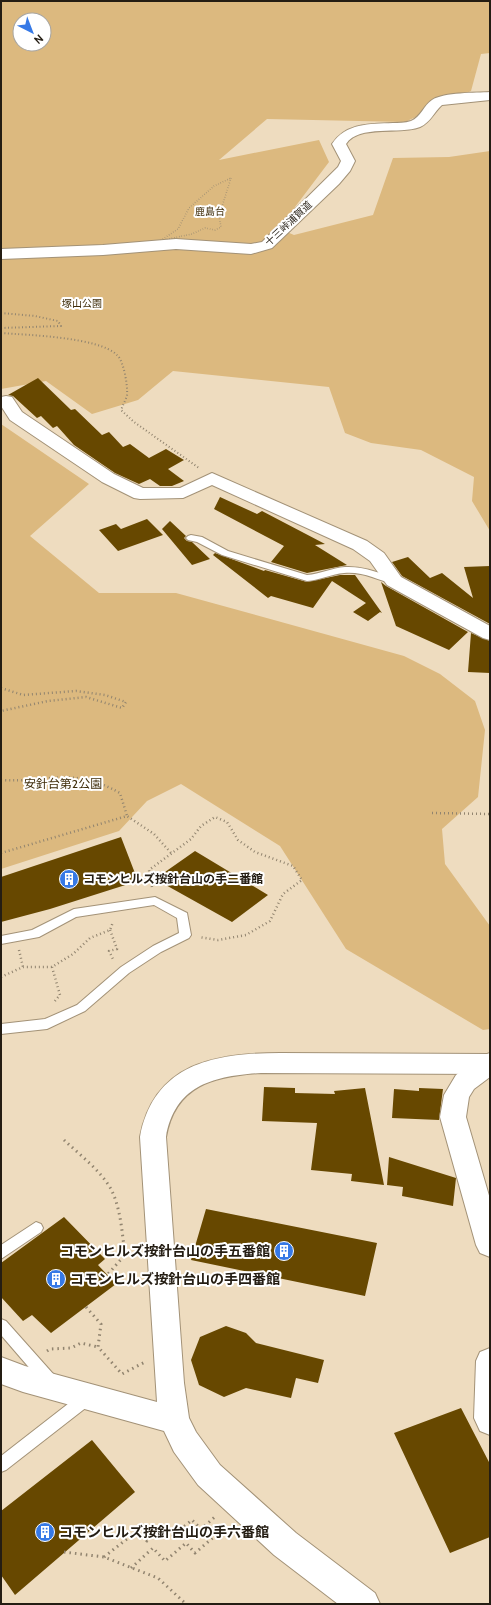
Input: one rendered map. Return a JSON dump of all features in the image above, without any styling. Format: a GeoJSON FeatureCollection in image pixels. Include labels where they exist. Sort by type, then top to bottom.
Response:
{"type":"FeatureCollection","features":[{"type":"Feature","properties":{"kind":"street","name":"十三峠浦賀道"},"geometry":{"type":"LineString","coordinates":[[1,254],[103,250],[176,244],[244,250],[261,247],[267,245],[334,181],[345,168],[348,161],[339,144],[344,138],[368,128],[415,124],[425,119],[436,103],[442,100],[490,96]]}},
{"type":"Feature","properties":{"kind":"street"},"geometry":{"type":"LineString","coordinates":[[6,401],[16,416],[108,478],[140,494],[183,493],[212,478],[360,545],[377,558],[394,581],[490,634]]}},
{"type":"Feature","properties":{"kind":"street"},"geometry":{"type":"LineString","coordinates":[[490,1063],[465,1082],[457,1095],[453,1117],[490,1246]]}},
{"type":"Feature","properties":{"kind":"street"},"geometry":{"type":"LineString","coordinates":[[364,1604],[285,1544],[208,1475],[185,1442],[174,1420],[168,1383],[153,1137],[158,1114],[172,1095],[190,1078],[220,1067],[240,1065],[490,1063]]}},
{"type":"Feature","properties":{"kind":"street"},"geometry":{"type":"LineString","coordinates":[[490,1362],[488,1418],[490,1421]]}},
{"type":"Feature","properties":{"kind":"street"},"geometry":{"type":"LineString","coordinates":[[1,1370],[23,1379],[57,1389],[174,1420]]}},
{"type":"Feature","properties":{"kind":"lane"},"geometry":{"type":"LineString","coordinates":[[191,538],[199,539],[225,553],[307,578],[320,578],[344,570],[368,572],[394,581]]}},
{"type":"Feature","properties":{"kind":"lane"},"geometry":{"type":"LineString","coordinates":[[1,940],[35,934],[74,913],[155,901],[182,916],[185,935],[158,949],[119,974],[81,1008],[47,1024],[1,1029]]}},
{"type":"Feature","properties":{"kind":"lane"},"geometry":{"type":"LineString","coordinates":[[1,1253],[36,1228]]}},
{"type":"Feature","properties":{"kind":"lane"},"geometry":{"type":"LineString","coordinates":[[1,1325],[57,1389]]}},
{"type":"Feature","properties":{"kind":"lane"},"geometry":{"type":"LineString","coordinates":[[1,1465],[88,1397]]}},
{"type":"Feature","properties":{"kind":"path"},"geometry":{"type":"LineString","coordinates":[[167,236],[178,229],[188,208],[214,186],[231,178],[230,187],[225,196],[218,218],[221,227]]}},
{"type":"Feature","properties":{"kind":"path"},"geometry":{"type":"LineString","coordinates":[[1,313],[58,320],[61,326],[1,328]]}},
{"type":"Feature","properties":{"kind":"path"},"geometry":{"type":"LineString","coordinates":[[1,333],[57,338],[106,348],[119,355],[123,366],[127,393],[121,410],[134,422],[212,478]]}},
{"type":"Feature","properties":{"kind":"path"},"geometry":{"type":"LineString","coordinates":[[1,688],[23,695],[76,691],[105,695],[126,702],[122,708],[86,697],[48,701],[1,711]]}},
{"type":"Feature","properties":{"kind":"path"},"geometry":{"type":"LineString","coordinates":[[1,780],[33,780],[53,777],[68,777],[94,781],[110,787],[120,794],[127,816],[154,834],[172,854]]}},
{"type":"Feature","properties":{"kind":"path"},"geometry":{"type":"LineString","coordinates":[[432,813],[490,814]]}},
{"type":"Feature","properties":{"kind":"path"},"geometry":{"type":"LineString","coordinates":[[1,853],[127,816]]}},
{"type":"Feature","properties":{"kind":"path"},"geometry":{"type":"LineString","coordinates":[[155,901],[149,870],[191,839],[201,826],[214,817],[227,822],[238,840],[255,852],[293,866],[302,880],[283,894],[270,921],[246,935],[218,940],[185,935]]}},
{"type":"Feature","properties":{"kind":"path"},"geometry":{"type":"LineString","coordinates":[[119,906],[110,930],[117,949],[109,950],[119,974]]}},
{"type":"Feature","properties":{"kind":"path"},"geometry":{"type":"LineString","coordinates":[[1,977],[22,968],[52,967],[73,954],[90,938],[110,930]]}},
{"type":"Feature","properties":{"kind":"path"},"geometry":{"type":"LineString","coordinates":[[37,1025],[60,995],[52,967]]}},
{"type":"Feature","properties":{"kind":"path"},"geometry":{"type":"LineString","coordinates":[[64,1140],[110,1187],[118,1206],[125,1254],[107,1275]]}},
{"type":"Feature","properties":{"kind":"path"},"geometry":{"type":"LineString","coordinates":[[86,1307],[101,1324],[98,1347]]}},
{"type":"Feature","properties":{"kind":"path"},"geometry":{"type":"LineString","coordinates":[[33,1361],[50,1349],[71,1348],[81,1343],[98,1347],[122,1374],[149,1361]]}},
{"type":"Feature","properties":{"kind":"path"},"geometry":{"type":"LineString","coordinates":[[104,1558],[138,1531],[147,1541],[164,1524],[173,1536],[192,1520],[201,1529],[219,1513]]}},
{"type":"Feature","properties":{"kind":"path"},"geometry":{"type":"LineString","coordinates":[[131,1568],[153,1548],[165,1561],[186,1543],[195,1553],[230,1523]]}},
{"type":"Feature","properties":{"kind":"path"},"geometry":{"type":"LineString","coordinates":[[64,1552],[104,1558],[158,1578],[186,1604]]}},
{"type":"Feature","properties":{"kind":"green space"},"geometry":{"type":"Polygon","coordinates":[[[1,1],[490,1],[490,53],[481,54],[471,91],[405,122],[267,119],[219,160],[319,140],[329,162],[295,207],[287,232],[294,235],[373,215],[393,158],[449,157],[490,151],[490,531],[472,501],[474,477],[421,450],[371,443],[345,433],[329,387],[173,371],[138,400],[92,414],[46,381],[1,389],[1,1]]]}},
{"type":"Feature","properties":{"kind":"green space","name":"安針台第2公園"},"geometry":{"type":"Polygon","coordinates":[[[1,424],[89,484],[30,536],[99,593],[176,593],[404,656],[440,674],[475,701],[485,730],[478,797],[442,829],[445,864],[490,926],[490,1029],[483,1030],[346,949],[280,846],[181,784],[147,801],[119,831],[1,869],[1,424]]]}},
{"type":"Feature","properties":{"kind":"building"},"geometry":{"type":"Polygon","coordinates":[[[38,378],[71,410],[75,409],[102,435],[109,432],[123,447],[130,444],[149,458],[166,449],[184,460],[168,469],[184,481],[172,486],[160,486],[150,479],[139,484],[115,473],[74,445],[57,426],[53,428],[41,416],[37,418],[13,396],[8,395],[38,378]]]}},
{"type":"Feature","properties":{"kind":"building"},"geometry":{"type":"Polygon","coordinates":[[[220,497],[257,514],[262,511],[325,544],[315,545],[347,565],[307,573],[271,562],[284,546],[214,509],[220,497]]]}},
{"type":"Feature","properties":{"kind":"building"},"geometry":{"type":"Polygon","coordinates":[[[147,519],[163,535],[118,551],[99,530],[116,524],[121,529],[147,519]]]}},
{"type":"Feature","properties":{"kind":"building"},"geometry":{"type":"Polygon","coordinates":[[[170,521],[186,536],[184,538],[187,541],[192,542],[210,559],[192,565],[162,529],[170,521]]]}},
{"type":"Feature","properties":{"kind":"building"},"geometry":{"type":"Polygon","coordinates":[[[215,553],[264,571],[265,570],[307,582],[340,575],[355,575],[382,613],[380,612],[368,621],[353,612],[366,603],[332,581],[313,608],[271,596],[268,598],[213,555],[215,553]]]}},
{"type":"Feature","properties":{"kind":"building"},"geometry":{"type":"Polygon","coordinates":[[[408,557],[430,578],[442,573],[473,598],[464,567],[490,566],[490,624],[402,576],[392,562],[408,557]]]}},
{"type":"Feature","properties":{"kind":"building"},"geometry":{"type":"Polygon","coordinates":[[[381,582],[468,632],[449,650],[396,626],[381,582]]]}},
{"type":"Feature","properties":{"kind":"building"},"geometry":{"type":"Polygon","coordinates":[[[471,633],[490,641],[490,673],[468,672],[471,633]]]}},
{"type":"Feature","properties":{"kind":"building","name":"コモンヒルズ按針台山の手二番館"},"geometry":{"type":"Polygon","coordinates":[[[121,837],[138,881],[50,909],[1,922],[1,877],[121,837]]]}},
{"type":"Feature","properties":{"kind":"building"},"geometry":{"type":"Polygon","coordinates":[[[195,851],[268,895],[232,922],[155,879],[195,851]]]}},
{"type":"Feature","properties":{"kind":"building"},"geometry":{"type":"Polygon","coordinates":[[[264,1087],[295,1088],[295,1093],[335,1094],[334,1091],[365,1088],[384,1185],[351,1181],[352,1174],[311,1170],[317,1123],[262,1121],[264,1087]]]}},
{"type":"Feature","properties":{"kind":"building"},"geometry":{"type":"Polygon","coordinates":[[[419,1088],[443,1089],[439,1120],[392,1118],[394,1089],[419,1091],[419,1088]]]}},
{"type":"Feature","properties":{"kind":"building"},"geometry":{"type":"Polygon","coordinates":[[[389,1157],[456,1178],[453,1206],[402,1196],[403,1187],[387,1185],[389,1157]]]}},
{"type":"Feature","properties":{"kind":"building","name":"コモンヒルズ按針台山の手五番館"},"geometry":{"type":"Polygon","coordinates":[[[206,1209],[377,1243],[365,1296],[191,1260],[206,1209]]]}},
{"type":"Feature","properties":{"kind":"building","name":"コモンヒルズ按針台山の手四番館"},"geometry":{"type":"Polygon","coordinates":[[[64,1217],[105,1259],[98,1265],[116,1284],[51,1333],[32,1315],[23,1321],[1,1297],[1,1263],[64,1217]]]}},
{"type":"Feature","properties":{"kind":"building"},"geometry":{"type":"Polygon","coordinates":[[[226,1326],[246,1333],[256,1343],[324,1360],[318,1383],[296,1378],[291,1398],[246,1388],[224,1397],[199,1385],[191,1360],[200,1337],[226,1326]]]}},
{"type":"Feature","properties":{"kind":"building"},"geometry":{"type":"Polygon","coordinates":[[[461,1408],[490,1464],[490,1537],[450,1553],[394,1433],[461,1408]]]}},
{"type":"Feature","properties":{"kind":"building","name":"コモンヒルズ按針台山の手六番館"},"geometry":{"type":"Polygon","coordinates":[[[92,1440],[135,1492],[15,1595],[1,1575],[1,1511],[92,1440]]]}},
{"type":"Feature","properties":{"kind":"place","name":"コモンヒルズ按針台山の手二番館"},"geometry":{"type":"Point","coordinates":[69,879]}},
{"type":"Feature","properties":{"kind":"place","name":"コモンヒルズ按針台山の手五番館"},"geometry":{"type":"Point","coordinates":[284,1251]}},
{"type":"Feature","properties":{"kind":"place","name":"コモンヒルズ按針台山の手四番館"},"geometry":{"type":"Point","coordinates":[56,1279]}},
{"type":"Feature","properties":{"kind":"place","name":"コモンヒルズ按針台山の手六番館"},"geometry":{"type":"Point","coordinates":[45,1532]}},
{"type":"Feature","properties":{"kind":"park label","name":"鹿島台"},"geometry":{"type":"Point","coordinates":[210,211]}},
{"type":"Feature","properties":{"kind":"park label","name":"塚山公園"},"geometry":{"type":"Point","coordinates":[82,303]}}]}
